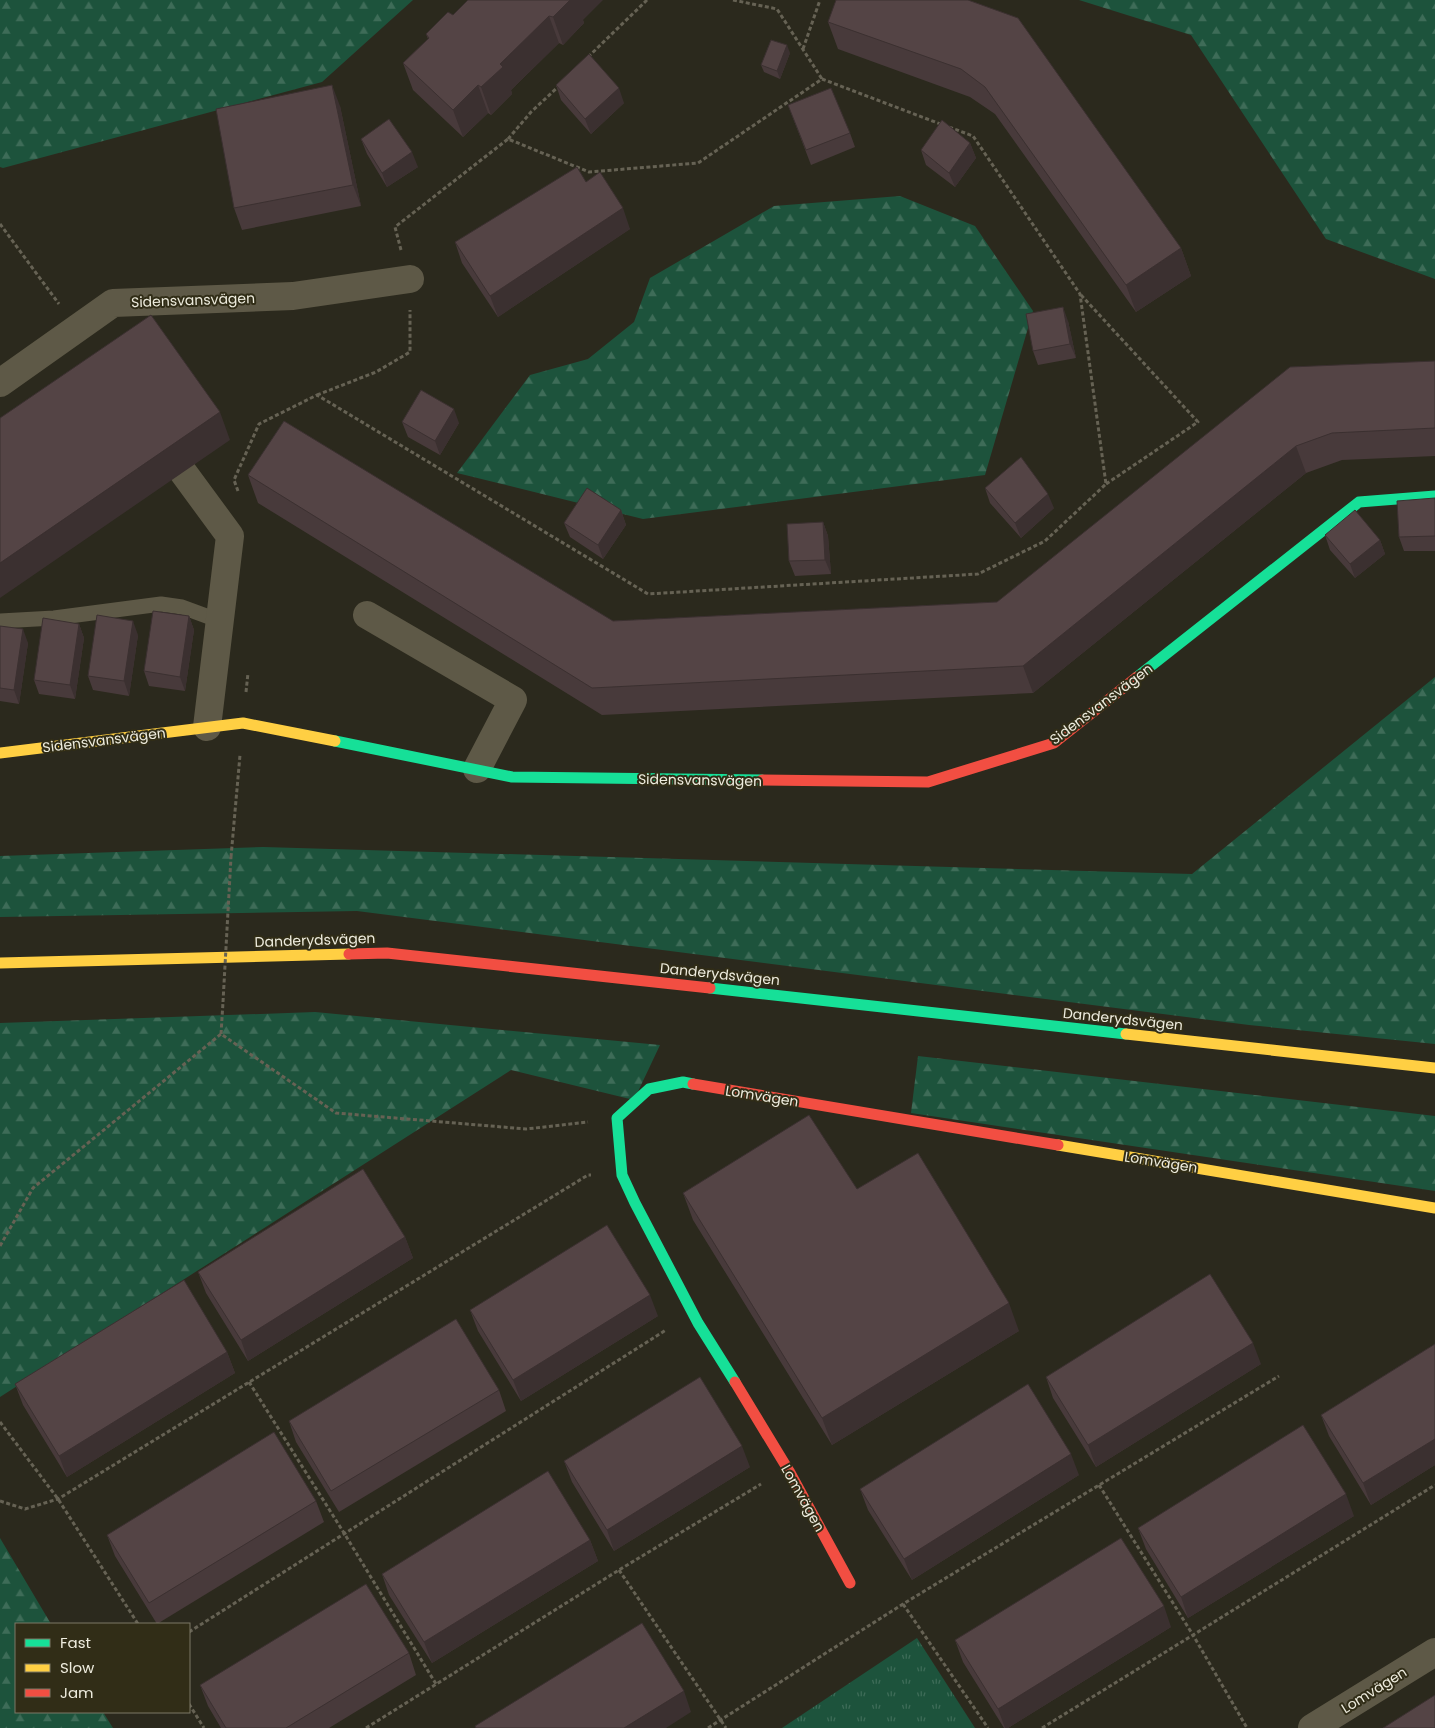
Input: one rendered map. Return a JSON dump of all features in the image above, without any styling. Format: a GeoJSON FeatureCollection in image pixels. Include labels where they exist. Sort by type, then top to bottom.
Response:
{"type":"FeatureCollection","features":[{"type":"Feature","properties":{"kind":"street","name":"Sidensvansvägen"},"geometry":{"type":"LineString","coordinates":[[0,383],[112,303],[293,296],[410,278]]}},
{"type":"Feature","properties":{"kind":"street"},"geometry":{"type":"LineString","coordinates":[[183,472],[230,536],[207,727]]}},
{"type":"Feature","properties":{"kind":"street","name":"Sidensvansvägen"},"geometry":{"type":"LineString","coordinates":[[0,754],[243,723],[477,769],[512,778],[928,782],[1054,743],[1359,502],[1435,496]]}},
{"type":"Feature","properties":{"kind":"street"},"geometry":{"type":"LineString","coordinates":[[367,615],[513,700],[477,769]]}},
{"type":"Feature","properties":{"kind":"street","name":"Danderydsvägen"},"geometry":{"type":"LineString","coordinates":[[0,963],[387,953],[1435,1068]]}},
{"type":"Feature","properties":{"kind":"street","name":"Lomvägen"},"geometry":{"type":"LineString","coordinates":[[850,1583],[789,1471],[698,1323],[622,1175],[617,1118],[649,1088],[683,1082],[1435,1208]]}},
{"type":"Feature","properties":{"kind":"street","name":"Lomvägen"},"geometry":{"type":"LineString","coordinates":[[1312,1728],[1435,1652]]}},
{"type":"Feature","properties":{"kind":"lane"},"geometry":{"type":"LineString","coordinates":[[0,621],[54,618],[161,604],[182,607],[220,621]]}},
{"type":"Feature","properties":{"kind":"path"},"geometry":{"type":"LineString","coordinates":[[586,60],[647,0]]}},
{"type":"Feature","properties":{"kind":"path"},"geometry":{"type":"LineString","coordinates":[[317,395],[648,594],[978,574],[1046,541],[1106,484],[1198,422],[1080,294],[973,136],[822,79],[776,9],[733,0]]}},
{"type":"Feature","properties":{"kind":"path"},"geometry":{"type":"LineString","coordinates":[[803,50],[820,0]]}},
{"type":"Feature","properties":{"kind":"path"},"geometry":{"type":"LineString","coordinates":[[241,497],[234,480],[259,424],[317,395],[376,372],[410,352],[410,278],[395,228],[508,139],[531,112],[565,79]]}},
{"type":"Feature","properties":{"kind":"path"},"geometry":{"type":"LineString","coordinates":[[508,139],[589,172],[698,163],[822,79]]}},
{"type":"Feature","properties":{"kind":"path"},"geometry":{"type":"LineString","coordinates":[[0,224],[77,328]]}},
{"type":"Feature","properties":{"kind":"path"},"geometry":{"type":"LineString","coordinates":[[1080,294],[1106,484]]}},
{"type":"Feature","properties":{"kind":"path"},"geometry":{"type":"LineString","coordinates":[[0,1246],[33,1188],[221,1034],[231,857],[248,663]]}},
{"type":"Feature","properties":{"kind":"path"},"geometry":{"type":"LineString","coordinates":[[221,1034],[336,1113],[526,1129],[617,1118]]}},
{"type":"Feature","properties":{"kind":"path"},"geometry":{"type":"LineString","coordinates":[[0,1501],[25,1509],[58,1499],[588,1175],[622,1175]]}},
{"type":"Feature","properties":{"kind":"path"},"geometry":{"type":"LineString","coordinates":[[190,1631],[663,1331],[698,1323]]}},
{"type":"Feature","properties":{"kind":"path"},"geometry":{"type":"LineString","coordinates":[[708,1728],[903,1604],[1279,1376]]}},
{"type":"Feature","properties":{"kind":"path"},"geometry":{"type":"LineString","coordinates":[[249,1382],[436,1684]]}},
{"type":"Feature","properties":{"kind":"path"},"geometry":{"type":"LineString","coordinates":[[0,1422],[58,1499],[137,1623]]}},
{"type":"Feature","properties":{"kind":"path"},"geometry":{"type":"LineString","coordinates":[[366,1728],[756,1486],[789,1471]]}},
{"type":"Feature","properties":{"kind":"path"},"geometry":{"type":"LineString","coordinates":[[1099,1485],[1193,1635],[1247,1728]]}},
{"type":"Feature","properties":{"kind":"path"},"geometry":{"type":"LineString","coordinates":[[1042,1728],[1435,1485]]}},
{"type":"Feature","properties":{"kind":"path"},"geometry":{"type":"LineString","coordinates":[[620,1570],[726,1728]]}},
{"type":"Feature","properties":{"kind":"path"},"geometry":{"type":"LineString","coordinates":[[903,1604],[988,1728]]}},
{"type":"Feature","properties":{"kind":"path"},"geometry":{"type":"LineString","coordinates":[[190,1706],[204,1728]]}},
{"type":"Feature","properties":{"kind":"green space"},"geometry":{"type":"Polygon","coordinates":[[[0,0],[413,0],[322,82],[3,168],[0,167],[0,0]]]}},
{"type":"Feature","properties":{"kind":"green space"},"geometry":{"type":"Polygon","coordinates":[[[1079,0],[1435,0],[1435,279],[1326,239],[1191,35],[1079,0]]]}},
{"type":"Feature","properties":{"kind":"green space"},"geometry":{"type":"Polygon","coordinates":[[[900,196],[975,226],[1033,311],[985,475],[643,519],[457,473],[530,375],[588,359],[634,322],[650,278],[774,206],[900,196]]]}},
{"type":"Feature","properties":{"kind":"green space"},"geometry":{"type":"Polygon","coordinates":[[[1435,677],[1435,1044],[1249,1025],[357,911],[0,917],[0,856],[263,847],[1192,874],[1435,677]]]}},
{"type":"Feature","properties":{"kind":"green space"},"geometry":{"type":"Polygon","coordinates":[[[315,1012],[660,1045],[634,1100],[511,1070],[0,1397],[0,1023],[315,1012]]]}},
{"type":"Feature","properties":{"kind":"green space"},"geometry":{"type":"Polygon","coordinates":[[[918,1056],[1435,1116],[1435,1191],[911,1113],[918,1056]]]}},
{"type":"Feature","properties":{"kind":"green space"},"geometry":{"type":"Polygon","coordinates":[[[0,1538],[50,1623],[15,1623],[15,1713],[104,1713],[113,1728],[0,1728],[0,1538]]]}},
{"type":"Feature","properties":{"kind":"green space"},"geometry":{"type":"Polygon","coordinates":[[[917,1638],[975,1728],[782,1728],[917,1638]]]}},
{"type":"Feature","properties":{"kind":"building"},"geometry":{"type":"Polygon","coordinates":[[[468,0],[570,0],[553,17],[549,16],[500,64],[503,67],[481,87],[478,85],[453,110],[403,63],[429,38],[426,34],[448,12],[453,15],[468,0]]]}},
{"type":"Feature","properties":{"kind":"building"},"geometry":{"type":"Polygon","coordinates":[[[836,0],[968,0],[1018,18],[1181,248],[1126,285],[985,87],[961,69],[828,22],[836,0]]]}},
{"type":"Feature","properties":{"kind":"building"},"geometry":{"type":"Polygon","coordinates":[[[771,40],[787,45],[777,71],[761,65],[771,40]]]}},
{"type":"Feature","properties":{"kind":"building"},"geometry":{"type":"Polygon","coordinates":[[[589,54],[619,88],[585,119],[556,85],[589,54]]]}},
{"type":"Feature","properties":{"kind":"building"},"geometry":{"type":"Polygon","coordinates":[[[332,85],[353,185],[234,208],[216,109],[332,85]]]}},
{"type":"Feature","properties":{"kind":"building"},"geometry":{"type":"Polygon","coordinates":[[[831,88],[850,133],[806,150],[788,105],[831,88]]]}},
{"type":"Feature","properties":{"kind":"building"},"geometry":{"type":"Polygon","coordinates":[[[389,119],[412,152],[382,173],[361,139],[389,119]]]}},
{"type":"Feature","properties":{"kind":"building"},"geometry":{"type":"Polygon","coordinates":[[[942,120],[970,143],[949,173],[921,150],[942,120]]]}},
{"type":"Feature","properties":{"kind":"building"},"geometry":{"type":"Polygon","coordinates":[[[577,167],[586,182],[600,172],[623,208],[490,296],[455,242],[577,167]]]}},
{"type":"Feature","properties":{"kind":"building"},"geometry":{"type":"Polygon","coordinates":[[[1063,307],[1070,344],[1033,351],[1026,314],[1063,307]]]}},
{"type":"Feature","properties":{"kind":"building"},"geometry":{"type":"Polygon","coordinates":[[[151,315],[220,412],[0,563],[0,418],[151,315]]]}},
{"type":"Feature","properties":{"kind":"building"},"geometry":{"type":"Polygon","coordinates":[[[1435,361],[1435,428],[1332,433],[1296,446],[1023,666],[592,688],[248,475],[284,421],[613,621],[997,602],[1290,367],[1435,361]]]}},
{"type":"Feature","properties":{"kind":"building"},"geometry":{"type":"Polygon","coordinates":[[[421,390],[454,409],[435,441],[402,422],[421,390]]]}},
{"type":"Feature","properties":{"kind":"building"},"geometry":{"type":"Polygon","coordinates":[[[1021,457],[1048,494],[1015,523],[985,488],[1021,457]]]}},
{"type":"Feature","properties":{"kind":"building"},"geometry":{"type":"Polygon","coordinates":[[[587,488],[621,510],[598,545],[564,523],[587,488]]]}},
{"type":"Feature","properties":{"kind":"building"},"geometry":{"type":"Polygon","coordinates":[[[1435,498],[1435,536],[1399,537],[1397,501],[1435,498]]]}},
{"type":"Feature","properties":{"kind":"building"},"geometry":{"type":"Polygon","coordinates":[[[1355,510],[1380,540],[1350,564],[1325,535],[1355,510]]]}},
{"type":"Feature","properties":{"kind":"building"},"geometry":{"type":"Polygon","coordinates":[[[823,522],[825,560],[789,561],[787,524],[823,522]]]}},
{"type":"Feature","properties":{"kind":"building"},"geometry":{"type":"Polygon","coordinates":[[[153,611],[189,616],[180,677],[144,671],[153,611]]]}},
{"type":"Feature","properties":{"kind":"building"},"geometry":{"type":"Polygon","coordinates":[[[97,615],[133,621],[124,681],[88,676],[97,615]]]}},
{"type":"Feature","properties":{"kind":"building"},"geometry":{"type":"Polygon","coordinates":[[[43,618],[79,624],[70,685],[34,680],[43,618]]]}},
{"type":"Feature","properties":{"kind":"building"},"geometry":{"type":"Polygon","coordinates":[[[0,626],[23,629],[14,690],[0,688],[0,626]]]}},
{"type":"Feature","properties":{"kind":"building"},"geometry":{"type":"Polygon","coordinates":[[[809,1115],[857,1189],[918,1153],[1009,1303],[822,1418],[683,1193],[809,1115]]]}},
{"type":"Feature","properties":{"kind":"building"},"geometry":{"type":"Polygon","coordinates":[[[363,1169],[405,1237],[241,1340],[198,1272],[363,1169]]]}},
{"type":"Feature","properties":{"kind":"building"},"geometry":{"type":"Polygon","coordinates":[[[607,1225],[650,1295],[513,1380],[470,1310],[607,1225]]]}},
{"type":"Feature","properties":{"kind":"building"},"geometry":{"type":"Polygon","coordinates":[[[1210,1274],[1253,1343],[1088,1445],[1046,1377],[1210,1274]]]}},
{"type":"Feature","properties":{"kind":"building"},"geometry":{"type":"Polygon","coordinates":[[[184,1280],[227,1352],[59,1456],[15,1384],[184,1280]]]}},
{"type":"Feature","properties":{"kind":"building"},"geometry":{"type":"Polygon","coordinates":[[[456,1319],[499,1390],[331,1491],[289,1421],[456,1319]]]}},
{"type":"Feature","properties":{"kind":"building"},"geometry":{"type":"Polygon","coordinates":[[[1435,1344],[1435,1439],[1363,1483],[1321,1415],[1435,1344]]]}},
{"type":"Feature","properties":{"kind":"building"},"geometry":{"type":"Polygon","coordinates":[[[700,1377],[742,1446],[607,1530],[564,1461],[700,1377]]]}},
{"type":"Feature","properties":{"kind":"building"},"geometry":{"type":"Polygon","coordinates":[[[1028,1384],[1071,1454],[904,1559],[860,1489],[1028,1384]]]}},
{"type":"Feature","properties":{"kind":"building"},"geometry":{"type":"Polygon","coordinates":[[[1303,1425],[1346,1494],[1181,1597],[1138,1528],[1303,1425]]]}},
{"type":"Feature","properties":{"kind":"building"},"geometry":{"type":"Polygon","coordinates":[[[274,1432],[316,1501],[149,1603],[107,1535],[274,1432]]]}},
{"type":"Feature","properties":{"kind":"building"},"geometry":{"type":"Polygon","coordinates":[[[548,1471],[590,1540],[424,1642],[382,1574],[548,1471]]]}},
{"type":"Feature","properties":{"kind":"building"},"geometry":{"type":"Polygon","coordinates":[[[1121,1538],[1164,1606],[998,1709],[955,1640],[1121,1538]]]}},
{"type":"Feature","properties":{"kind":"building"},"geometry":{"type":"Polygon","coordinates":[[[366,1584],[409,1653],[286,1728],[226,1728],[200,1685],[366,1584]]]}},
{"type":"Feature","properties":{"kind":"building"},"geometry":{"type":"Polygon","coordinates":[[[642,1623],[684,1691],[624,1728],[476,1728],[475,1726],[642,1623]]]}},
{"type":"Feature","properties":{"kind":"building"},"geometry":{"type":"Polygon","coordinates":[[[1435,1695],[1435,1728],[1383,1728],[1435,1695]]]}},
{"type":"Feature","properties":{"kind":"traffic: fast"},"geometry":{"type":"LineString","coordinates":[[1137,677],[1359,502],[1435,496]]}},
{"type":"Feature","properties":{"kind":"traffic: fast"},"geometry":{"type":"LineString","coordinates":[[335,741],[512,777],[762,780]]}},
{"type":"Feature","properties":{"kind":"traffic: fast"},"geometry":{"type":"LineString","coordinates":[[710,988],[1126,1034]]}},
{"type":"Feature","properties":{"kind":"traffic: fast"},"geometry":{"type":"LineString","coordinates":[[693,1084],[683,1082],[649,1089],[617,1118],[622,1175],[698,1323],[735,1382]]}},
{"type":"Feature","properties":{"kind":"traffic: slow"},"geometry":{"type":"LineString","coordinates":[[0,753],[243,723],[335,741]]}},
{"type":"Feature","properties":{"kind":"traffic: slow"},"geometry":{"type":"LineString","coordinates":[[0,963],[349,954]]}},
{"type":"Feature","properties":{"kind":"traffic: slow"},"geometry":{"type":"LineString","coordinates":[[1126,1034],[1435,1068]]}},
{"type":"Feature","properties":{"kind":"traffic: slow"},"geometry":{"type":"LineString","coordinates":[[1058,1145],[1435,1208]]}},
{"type":"Feature","properties":{"kind":"traffic: jam"},"geometry":{"type":"LineString","coordinates":[[762,780],[928,782],[1054,743],[1137,677]]}},
{"type":"Feature","properties":{"kind":"traffic: jam"},"geometry":{"type":"LineString","coordinates":[[349,954],[387,953],[710,988]]}},
{"type":"Feature","properties":{"kind":"traffic: jam"},"geometry":{"type":"LineString","coordinates":[[693,1084],[1058,1145]]}},
{"type":"Feature","properties":{"kind":"traffic: jam"},"geometry":{"type":"LineString","coordinates":[[735,1382],[789,1471],[850,1583]]}}]}
